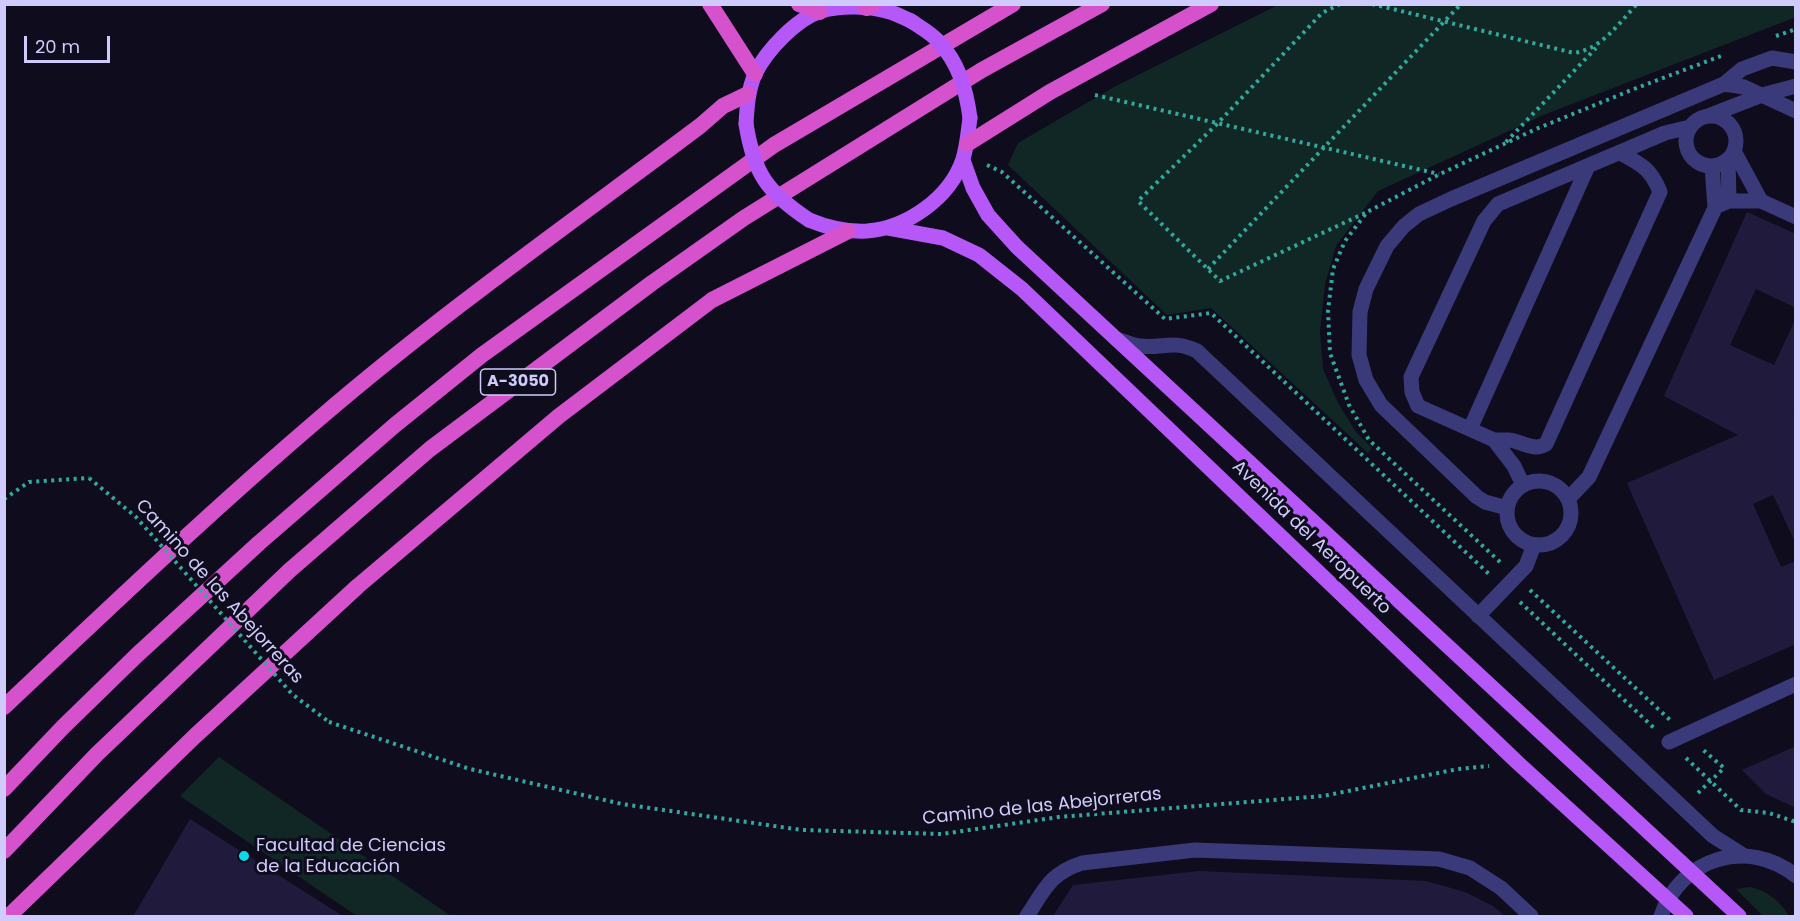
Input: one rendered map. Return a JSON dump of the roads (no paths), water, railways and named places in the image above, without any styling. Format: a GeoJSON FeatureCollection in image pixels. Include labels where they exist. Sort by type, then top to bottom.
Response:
{"type":"FeatureCollection","features":[{"type":"Feature","properties":{"kind":"highway"},"geometry":{"type":"LineString","coordinates":[[710,4],[755,74]]}},
{"type":"Feature","properties":{"kind":"highway"},"geometry":{"type":"LineString","coordinates":[[799,4],[820,12]]}},
{"type":"Feature","properties":{"kind":"highway","name":"A-3050"},"geometry":{"type":"LineString","coordinates":[[4,789],[63,727],[137,655],[259,543],[395,425],[482,355],[774,145],[1013,4]]}},
{"type":"Feature","properties":{"kind":"highway","name":"A-3050"},"geometry":{"type":"LineString","coordinates":[[4,851],[97,754],[290,570],[430,449],[605,317],[744,218],[982,70],[1102,4]]}},
{"type":"Feature","properties":{"kind":"highway"},"geometry":{"type":"LineString","coordinates":[[965,152],[1050,92],[1211,4]]}},
{"type":"Feature","properties":{"kind":"highway"},"geometry":{"type":"LineString","coordinates":[[4,707],[188,534],[322,416],[455,309],[723,106],[748,94]]}},
{"type":"Feature","properties":{"kind":"highway"},"geometry":{"type":"LineString","coordinates":[[9,916],[195,736],[358,585],[559,416],[712,300],[848,231]]}},
{"type":"Feature","properties":{"kind":"main road"},"geometry":{"type":"LineString","coordinates":[[870,6],[911,21],[938,40],[957,68],[966,92],[970,118],[965,152],[943,193],[923,211],[888,228],[848,231],[826,227],[809,220],[783,203],[759,173],[750,150],[746,124],[748,94],[755,74],[770,50],[790,30],[820,12],[870,6]]}},
{"type":"Feature","properties":{"kind":"main road","name":"Avenida del Aeropuerto"},"geometry":{"type":"LineString","coordinates":[[965,152],[973,188],[988,215],[1017,247],[1740,916]]}},
{"type":"Feature","properties":{"kind":"main road","name":"Avenida del Aeropuerto"},"geometry":{"type":"LineString","coordinates":[[888,228],[944,238],[980,255],[1022,288],[1518,763],[1686,916]]}},
{"type":"Feature","properties":{"kind":"street"},"geometry":{"type":"LineString","coordinates":[[1507,508],[1485,502],[1477,497],[1381,405],[1366,380],[1359,355],[1360,312],[1366,289],[1387,246],[1404,226],[1419,214],[1724,84],[1742,69],[1772,58],[1796,62]]}},
{"type":"Feature","properties":{"kind":"street"},"geometry":{"type":"LineString","coordinates":[[1724,84],[1744,87],[1796,111]]}},
{"type":"Feature","properties":{"kind":"street"},"geometry":{"type":"LineString","coordinates":[[1731,155],[1719,165],[1712,166],[1697,162],[1687,148],[1686,138],[1690,127],[1697,120],[1762,94],[1796,86]]}},
{"type":"Feature","properties":{"kind":"street"},"geometry":{"type":"LineString","coordinates":[[1568,499],[1589,477],[1722,205],[1731,155],[1736,141],[1734,130],[1727,122],[1718,117],[1707,116]]}},
{"type":"Feature","properties":{"kind":"street"},"geometry":{"type":"LineString","coordinates":[[1620,153],[1645,166],[1655,178],[1660,192],[1546,444],[1535,447],[1511,440],[1494,440],[1418,405],[1412,392],[1411,377],[1484,221],[1498,204],[1665,134],[1690,127]]}},
{"type":"Feature","properties":{"kind":"street"},"geometry":{"type":"LineString","coordinates":[[1731,155],[1761,201]]}},
{"type":"Feature","properties":{"kind":"street"},"geometry":{"type":"LineString","coordinates":[[1470,429],[1588,166]]}},
{"type":"Feature","properties":{"kind":"street"},"geometry":{"type":"LineString","coordinates":[[1712,166],[1722,205]]}},
{"type":"Feature","properties":{"kind":"street"},"geometry":{"type":"LineString","coordinates":[[1722,205],[1761,201],[1796,217]]}},
{"type":"Feature","properties":{"kind":"street","name":"Avenida del Aeropuerto"},"geometry":{"type":"LineString","coordinates":[[1116,339],[1138,346],[1184,345],[1197,351],[1713,836],[1743,855]]}},
{"type":"Feature","properties":{"kind":"street"},"geometry":{"type":"LineString","coordinates":[[1494,440],[1514,466],[1522,485]]}},
{"type":"Feature","properties":{"kind":"street"},"geometry":{"type":"LineString","coordinates":[[1533,481],[1553,484],[1568,499],[1571,510],[1570,522],[1565,532],[1557,540],[1546,545],[1534,545],[1523,542],[1514,534],[1509,524],[1507,508],[1514,492],[1522,485],[1533,481]]}},
{"type":"Feature","properties":{"kind":"street"},"geometry":{"type":"LineString","coordinates":[[1478,616],[1526,566],[1534,545]]}},
{"type":"Feature","properties":{"kind":"street"},"geometry":{"type":"LineString","coordinates":[[1669,742],[1796,684]]}},
{"type":"Feature","properties":{"kind":"street"},"geometry":{"type":"LineString","coordinates":[[1027,916],[1053,878],[1065,868],[1082,863],[1194,850],[1439,859],[1470,868],[1501,888],[1531,916]]}},
{"type":"Feature","properties":{"kind":"street"},"geometry":{"type":"LineString","coordinates":[[1660,916],[1667,900],[1691,872],[1717,860],[1743,855],[1786,868],[1796,876]]}},
{"type":"Feature","properties":{"kind":"place","name":"Facultad de Ciencias de la Educación"},"geometry":{"type":"Point","coordinates":[244,856]}}]}
